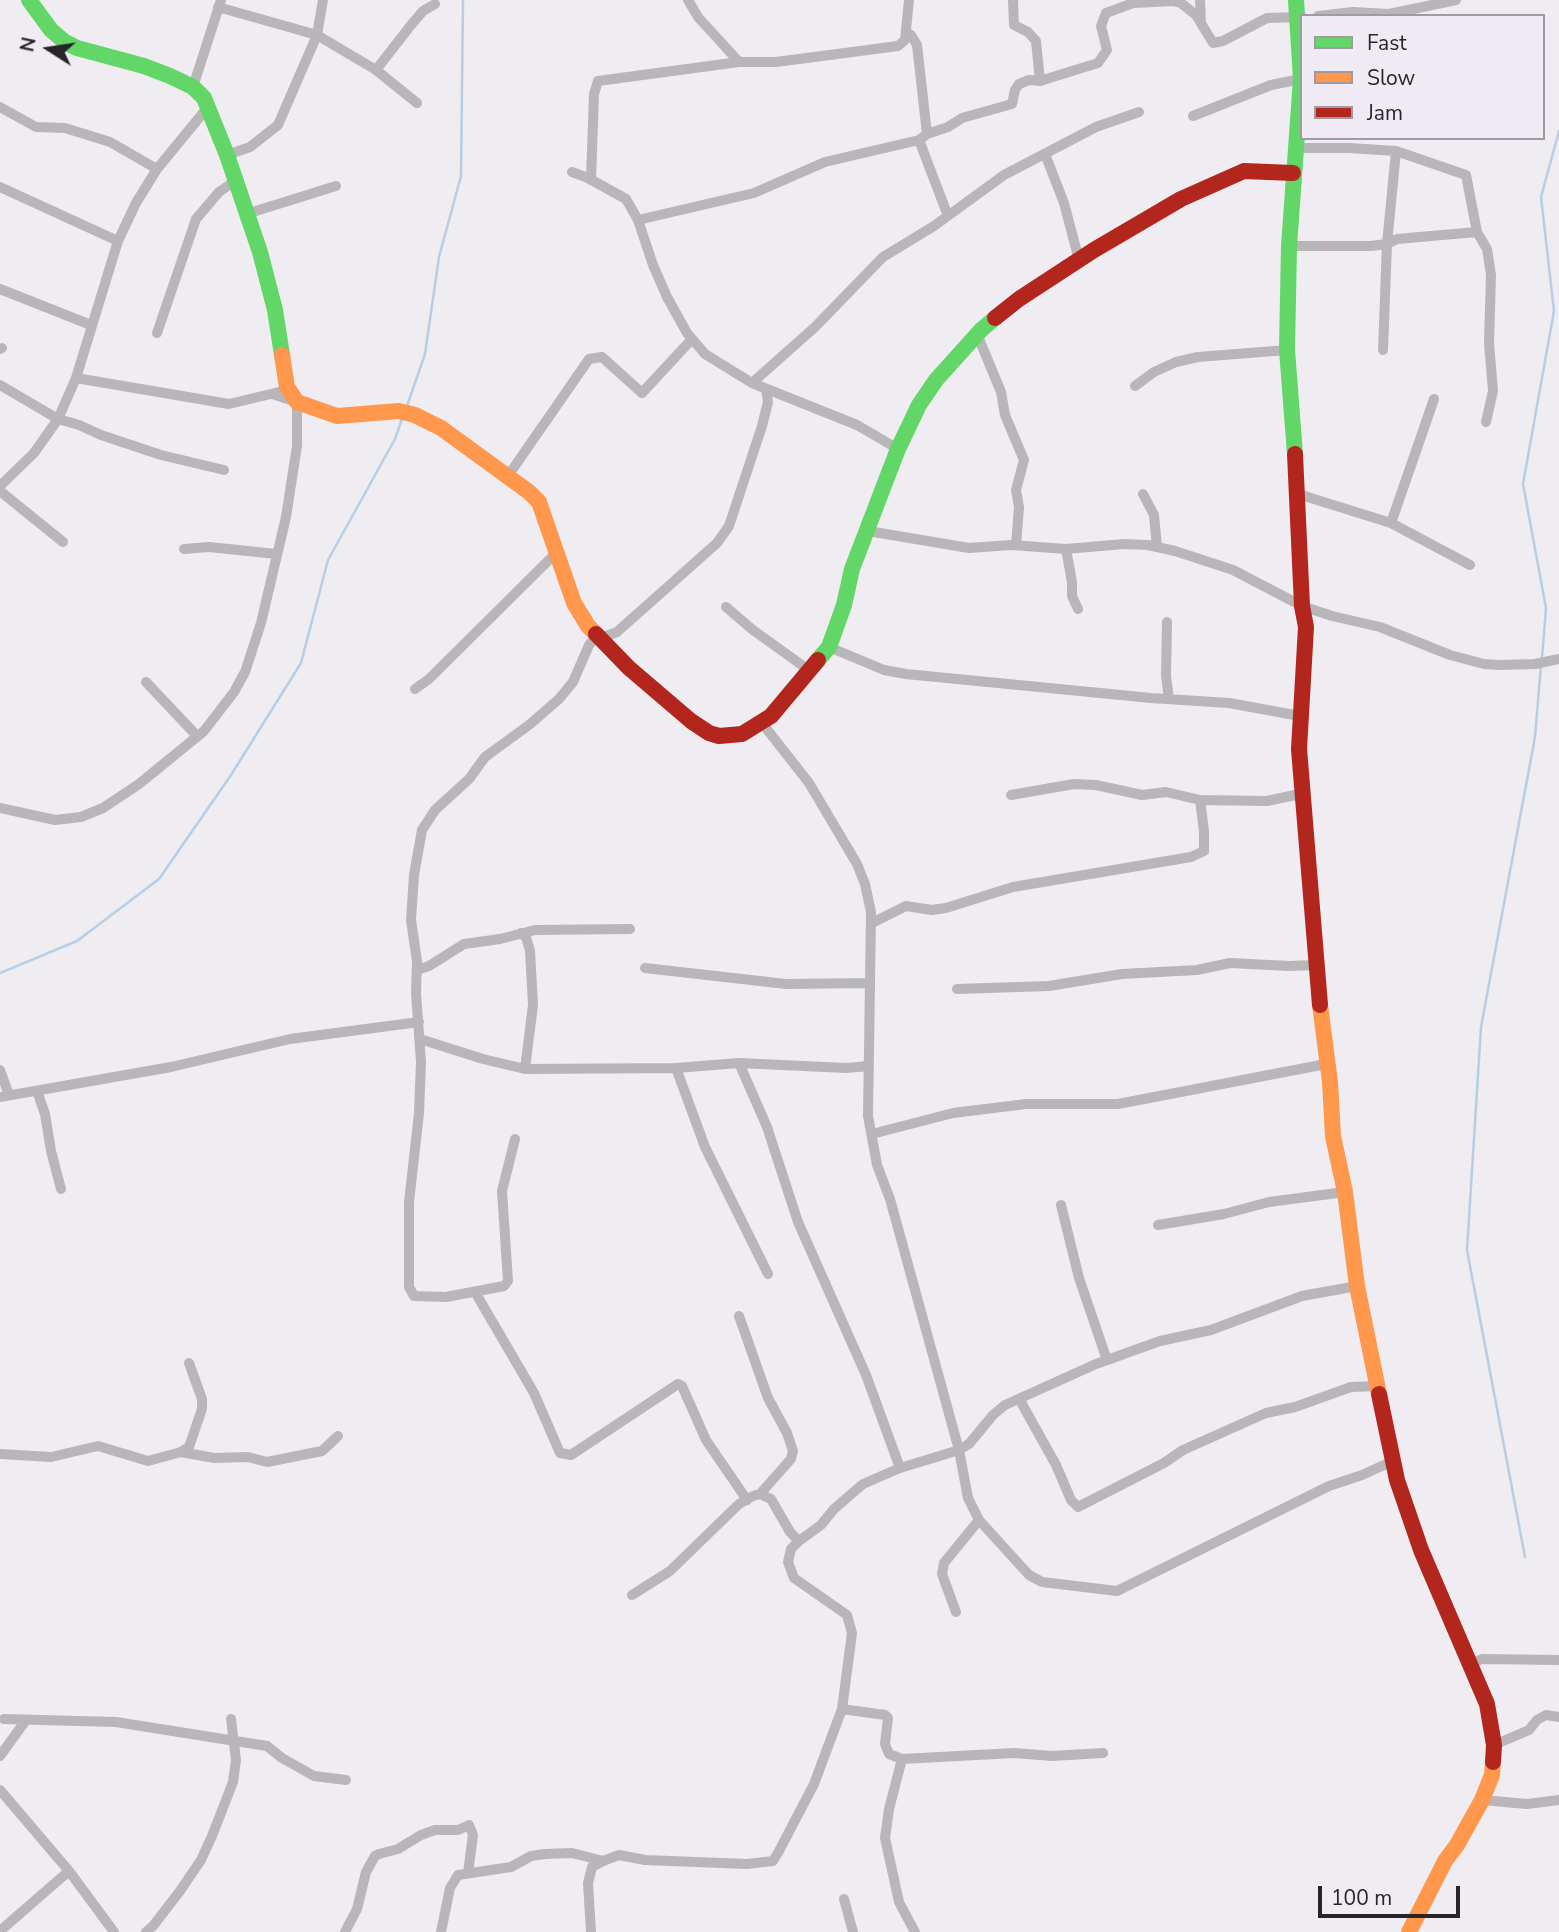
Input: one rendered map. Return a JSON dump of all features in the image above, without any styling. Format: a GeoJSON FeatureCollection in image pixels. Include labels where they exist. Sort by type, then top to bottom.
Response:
{"type":"FeatureCollection","features":[{"type":"Feature","properties":{"kind":"street"},"geometry":{"type":"LineString","coordinates":[[29,0],[51,30],[65,42],[84,50],[144,66],[194,86],[204,98],[260,251],[275,310],[281,391]]}},
{"type":"Feature","properties":{"kind":"street"},"geometry":{"type":"LineString","coordinates":[[227,155],[250,147],[278,125],[317,35],[323,0]]}},
{"type":"Feature","properties":{"kind":"street"},"geometry":{"type":"LineString","coordinates":[[688,0],[698,17],[739,62]]}},
{"type":"Feature","properties":{"kind":"street"},"geometry":{"type":"LineString","coordinates":[[591,180],[594,94],[597,81],[739,62],[776,62],[893,47],[902,43],[907,33],[909,0]]}},
{"type":"Feature","properties":{"kind":"street"},"geometry":{"type":"LineString","coordinates":[[1013,0],[1014,25],[1028,32],[1036,41],[1040,82]]}},
{"type":"Feature","properties":{"kind":"street"},"geometry":{"type":"LineString","coordinates":[[1200,0],[1202,26]]}},
{"type":"Feature","properties":{"kind":"street"},"geometry":{"type":"LineString","coordinates":[[1296,0],[1300,48]]}},
{"type":"Feature","properties":{"kind":"street"},"geometry":{"type":"LineString","coordinates":[[1336,14],[1389,14],[1456,0]]}},
{"type":"Feature","properties":{"kind":"street"},"geometry":{"type":"LineString","coordinates":[[638,219],[754,193],[825,162],[923,137],[962,118],[1012,104],[1019,84],[1029,80],[1040,82],[1098,63],[1107,50],[1101,26],[1103,19],[1106,13],[1121,7],[1148,2],[1181,3],[1196,15],[1213,43],[1223,41],[1267,18],[1299,18]]}},
{"type":"Feature","properties":{"kind":"street"},"geometry":{"type":"LineString","coordinates":[[194,86],[219,4],[317,35],[376,70],[417,103]]}},
{"type":"Feature","properties":{"kind":"street"},"geometry":{"type":"LineString","coordinates":[[376,70],[423,11],[435,4]]}},
{"type":"Feature","properties":{"kind":"street"},"geometry":{"type":"LineString","coordinates":[[907,33],[917,45],[923,137],[948,216]]}},
{"type":"Feature","properties":{"kind":"street"},"geometry":{"type":"LineString","coordinates":[[1194,116],[1271,85],[1300,79]]}},
{"type":"Feature","properties":{"kind":"street"},"geometry":{"type":"LineString","coordinates":[[1300,96],[1289,246],[1287,351],[1298,494],[1302,606],[1306,627],[1300,716],[1302,800],[1333,1136],[1345,1192],[1357,1286],[1392,1461],[1421,1550],[1487,1704],[1494,1745],[1492,1775],[1482,1800],[1445,1861],[1409,1932]]}},
{"type":"Feature","properties":{"kind":"street"},"geometry":{"type":"LineString","coordinates":[[0,107],[36,127],[65,128],[102,139],[157,169]]}},
{"type":"Feature","properties":{"kind":"street"},"geometry":{"type":"LineString","coordinates":[[63,542],[0,489],[34,453],[58,419],[76,378],[118,241],[136,203],[157,169],[208,107]]}},
{"type":"Feature","properties":{"kind":"street"},"geometry":{"type":"LineString","coordinates":[[752,383],[815,327],[883,257],[948,216],[1004,175],[1096,127],[1139,112]]}},
{"type":"Feature","properties":{"kind":"street"},"geometry":{"type":"LineString","coordinates":[[1297,148],[1396,151],[1466,175],[1477,232],[1487,249],[1491,275],[1489,343],[1493,391],[1486,422]]}},
{"type":"Feature","properties":{"kind":"street"},"geometry":{"type":"LineString","coordinates":[[1383,350],[1387,244],[1396,151]]}},
{"type":"Feature","properties":{"kind":"street"},"geometry":{"type":"LineString","coordinates":[[1045,154],[1060,191],[1079,260]]}},
{"type":"Feature","properties":{"kind":"street"},"geometry":{"type":"LineString","coordinates":[[76,378],[229,404],[281,391],[297,402],[326,414],[337,416],[399,411],[415,415],[441,428],[540,502],[574,603],[597,637],[691,721],[709,733],[735,736],[771,716],[829,647],[844,605],[852,569],[898,449],[919,405],[936,380],[977,334],[1019,299],[1181,199],[1244,171],[1293,173]]}},
{"type":"Feature","properties":{"kind":"street"},"geometry":{"type":"LineString","coordinates":[[572,172],[625,199],[638,219],[667,297],[692,339],[705,354],[752,383],[857,425],[898,449]]}},
{"type":"Feature","properties":{"kind":"street"},"geometry":{"type":"LineString","coordinates":[[157,333],[196,219],[219,192],[235,181]]}},
{"type":"Feature","properties":{"kind":"street"},"geometry":{"type":"LineString","coordinates":[[246,214],[336,186]]}},
{"type":"Feature","properties":{"kind":"street"},"geometry":{"type":"LineString","coordinates":[[0,187],[118,241]]}},
{"type":"Feature","properties":{"kind":"street"},"geometry":{"type":"LineString","coordinates":[[1289,246],[1314,248],[1387,244],[1397,239],[1477,232]]}},
{"type":"Feature","properties":{"kind":"street"},"geometry":{"type":"LineString","coordinates":[[0,289],[91,326]]}},
{"type":"Feature","properties":{"kind":"street"},"geometry":{"type":"LineString","coordinates":[[977,334],[1001,392],[1005,415],[1024,460],[1016,490],[1019,508],[1016,545]]}},
{"type":"Feature","properties":{"kind":"street"},"geometry":{"type":"LineString","coordinates":[[508,476],[589,359],[602,357],[642,393],[692,339]]}},
{"type":"Feature","properties":{"kind":"street"},"geometry":{"type":"LineString","coordinates":[[1135,386],[1176,362],[1198,357],[1287,351]]}},
{"type":"Feature","properties":{"kind":"street"},"geometry":{"type":"LineString","coordinates":[[0,385],[58,419],[161,455],[224,470]]}},
{"type":"Feature","properties":{"kind":"street"},"geometry":{"type":"LineString","coordinates":[[515,1139],[502,1191],[508,1281],[504,1286],[446,1297],[414,1296],[409,1287],[409,1202],[421,1087],[417,970],[411,908],[418,849],[426,821],[469,779],[485,757],[559,699],[573,682],[589,645],[597,637],[617,632],[717,543],[729,526],[762,426],[768,402],[766,389]]}},
{"type":"Feature","properties":{"kind":"street"},"geometry":{"type":"LineString","coordinates":[[1391,523],[1434,399]]}},
{"type":"Feature","properties":{"kind":"street"},"geometry":{"type":"LineString","coordinates":[[0,808],[55,820],[93,812],[139,784],[197,736],[220,712],[245,672],[261,623],[286,517],[297,446],[297,402]]}},
{"type":"Feature","properties":{"kind":"street"},"geometry":{"type":"LineString","coordinates":[[1143,494],[1154,515],[1157,547]]}},
{"type":"Feature","properties":{"kind":"street"},"geometry":{"type":"LineString","coordinates":[[1298,494],[1391,523],[1470,565]]}},
{"type":"Feature","properties":{"kind":"street"},"geometry":{"type":"LineString","coordinates":[[868,531],[963,547],[1016,545],[1066,550],[1125,544],[1157,547],[1233,570],[1302,606],[1380,627],[1443,653],[1484,664],[1528,664],[1559,659]]}},
{"type":"Feature","properties":{"kind":"street"},"geometry":{"type":"LineString","coordinates":[[184,549],[209,547],[276,554]]}},
{"type":"Feature","properties":{"kind":"street"},"geometry":{"type":"LineString","coordinates":[[1066,550],[1072,596],[1078,609]]}},
{"type":"Feature","properties":{"kind":"street"},"geometry":{"type":"LineString","coordinates":[[415,690],[557,552]]}},
{"type":"Feature","properties":{"kind":"street"},"geometry":{"type":"LineString","coordinates":[[726,607],[752,630],[810,671]]}},
{"type":"Feature","properties":{"kind":"street"},"geometry":{"type":"LineString","coordinates":[[1167,622],[1166,676],[1169,699]]}},
{"type":"Feature","properties":{"kind":"street"},"geometry":{"type":"LineString","coordinates":[[829,647],[884,670],[906,674],[1229,703],[1300,716]]}},
{"type":"Feature","properties":{"kind":"street"},"geometry":{"type":"LineString","coordinates":[[146,682],[197,736]]}},
{"type":"Feature","properties":{"kind":"street"},"geometry":{"type":"LineString","coordinates":[[762,723],[775,736],[809,783],[857,864],[869,898],[872,923],[869,1116],[877,1165],[890,1199],[959,1450],[968,1498],[979,1520],[1029,1575],[1042,1583],[1117,1591],[1264,1521],[1329,1486],[1392,1461]]}},
{"type":"Feature","properties":{"kind":"street"},"geometry":{"type":"LineString","coordinates":[[1011,794],[1074,784],[1096,785],[1142,795],[1175,794],[1200,800],[1268,801],[1295,795],[1302,800]]}},
{"type":"Feature","properties":{"kind":"street"},"geometry":{"type":"LineString","coordinates":[[872,923],[906,906],[932,910],[946,908],[1013,887],[1191,857],[1203,851],[1204,831],[1200,800]]}},
{"type":"Feature","properties":{"kind":"street"},"geometry":{"type":"LineString","coordinates":[[417,970],[429,966],[464,944],[521,933],[545,929],[630,929]]}},
{"type":"Feature","properties":{"kind":"street"},"geometry":{"type":"LineString","coordinates":[[521,933],[526,937],[530,951],[533,1005],[525,1069]]}},
{"type":"Feature","properties":{"kind":"street"},"geometry":{"type":"LineString","coordinates":[[957,989],[1049,986],[1122,974],[1197,970],[1230,963],[1316,965]]}},
{"type":"Feature","properties":{"kind":"street"},"geometry":{"type":"LineString","coordinates":[[645,968],[786,984],[870,983]]}},
{"type":"Feature","properties":{"kind":"street"},"geometry":{"type":"LineString","coordinates":[[0,1070],[4,1096],[171,1067],[290,1039],[419,1022]]}},
{"type":"Feature","properties":{"kind":"street"},"geometry":{"type":"LineString","coordinates":[[420,1039],[525,1069],[676,1068],[739,1063],[846,1068],[869,1066]]}},
{"type":"Feature","properties":{"kind":"street"},"geometry":{"type":"LineString","coordinates":[[739,1063],[766,1127],[802,1231],[866,1376],[900,1468]]}},
{"type":"Feature","properties":{"kind":"street"},"geometry":{"type":"LineString","coordinates":[[872,1134],[953,1113],[1026,1104],[1118,1104],[1326,1064]]}},
{"type":"Feature","properties":{"kind":"street"},"geometry":{"type":"LineString","coordinates":[[676,1068],[705,1147],[768,1274]]}},
{"type":"Feature","properties":{"kind":"street"},"geometry":{"type":"LineString","coordinates":[[37,1091],[45,1114],[61,1189]]}},
{"type":"Feature","properties":{"kind":"street"},"geometry":{"type":"LineString","coordinates":[[1158,1225],[1224,1214],[1269,1202],[1345,1192]]}},
{"type":"Feature","properties":{"kind":"street"},"geometry":{"type":"LineString","coordinates":[[1061,1205],[1079,1278],[1107,1360]]}},
{"type":"Feature","properties":{"kind":"street"},"geometry":{"type":"LineString","coordinates":[[591,1932],[588,1883],[592,1867],[603,1861],[619,1855],[645,1860],[747,1864],[773,1861],[814,1784],[842,1709],[852,1633],[847,1615],[794,1578],[788,1562],[791,1549],[821,1525],[848,1496],[863,1484],[900,1468],[959,1450],[969,1444],[1005,1405],[1107,1360],[1160,1341],[1234,1322],[1302,1296],[1357,1286]]}},
{"type":"Feature","properties":{"kind":"street"},"geometry":{"type":"LineString","coordinates":[[475,1292],[534,1393],[560,1454],[571,1455],[678,1384],[682,1386],[706,1440],[747,1500]]}},
{"type":"Feature","properties":{"kind":"street"},"geometry":{"type":"LineString","coordinates":[[632,1595],[670,1571],[739,1504],[760,1494],[791,1459],[793,1451],[787,1433],[768,1398],[738,1316]]}},
{"type":"Feature","properties":{"kind":"street"},"geometry":{"type":"LineString","coordinates":[[0,1454],[51,1457],[98,1446],[148,1461],[181,1452],[188,1447],[202,1409],[202,1399],[190,1363]]}},
{"type":"Feature","properties":{"kind":"street"},"geometry":{"type":"LineString","coordinates":[[1021,1398],[1071,1500],[1078,1507],[1164,1463],[1183,1450],[1266,1413],[1295,1407],[1351,1387],[1377,1386]]}},
{"type":"Feature","properties":{"kind":"street"},"geometry":{"type":"LineString","coordinates":[[181,1452],[214,1458],[248,1457],[267,1462],[322,1451],[338,1436]]}},
{"type":"Feature","properties":{"kind":"street"},"geometry":{"type":"LineString","coordinates":[[760,1494],[771,1499],[790,1532],[799,1541]]}},
{"type":"Feature","properties":{"kind":"street"},"geometry":{"type":"LineString","coordinates":[[956,1612],[942,1574],[944,1563],[979,1520]]}},
{"type":"Feature","properties":{"kind":"street"},"geometry":{"type":"LineString","coordinates":[[1470,1664],[1482,1659],[1559,1660]]}},
{"type":"Feature","properties":{"kind":"street"},"geometry":{"type":"LineString","coordinates":[[842,1709],[885,1715],[888,1718],[885,1744],[889,1754],[902,1759],[1014,1753],[1052,1756],[1103,1754]]}},
{"type":"Feature","properties":{"kind":"street"},"geometry":{"type":"LineString","coordinates":[[1494,1745],[1529,1730],[1537,1720],[1546,1715],[1559,1717]]}},
{"type":"Feature","properties":{"kind":"street"},"geometry":{"type":"LineString","coordinates":[[4,1719],[116,1722],[267,1746],[314,1776],[346,1780]]}},
{"type":"Feature","properties":{"kind":"street"},"geometry":{"type":"LineString","coordinates":[[146,1932],[160,1918],[201,1860],[233,1782],[236,1760],[231,1719]]}},
{"type":"Feature","properties":{"kind":"street"},"geometry":{"type":"LineString","coordinates":[[0,1756],[26,1720]]}},
{"type":"Feature","properties":{"kind":"street"},"geometry":{"type":"LineString","coordinates":[[902,1759],[889,1809],[885,1838],[899,1902],[915,1932]]}},
{"type":"Feature","properties":{"kind":"street"},"geometry":{"type":"LineString","coordinates":[[0,1790],[69,1871],[114,1932]]}},
{"type":"Feature","properties":{"kind":"street"},"geometry":{"type":"LineString","coordinates":[[1482,1800],[1527,1804],[1559,1800]]}},
{"type":"Feature","properties":{"kind":"street"},"geometry":{"type":"LineString","coordinates":[[345,1932],[357,1909],[366,1872],[379,1854],[398,1849],[435,1830],[458,1830],[469,1825],[473,1835],[468,1872]]}},
{"type":"Feature","properties":{"kind":"street"},"geometry":{"type":"LineString","coordinates":[[441,1932],[450,1888],[458,1875],[511,1867],[531,1856],[545,1854],[572,1853],[603,1861]]}},
{"type":"Feature","properties":{"kind":"street"},"geometry":{"type":"LineString","coordinates":[[0,1931],[69,1871]]}},
{"type":"Feature","properties":{"kind":"street"},"geometry":{"type":"LineString","coordinates":[[844,1899],[853,1932]]}},
{"type":"Feature","properties":{"kind":"waterway"},"geometry":{"type":"LineString","coordinates":[[407,406],[425,354],[439,257],[461,176],[463,0]]}},
{"type":"Feature","properties":{"kind":"waterway"},"geometry":{"type":"LineString","coordinates":[[1542,658],[1546,608],[1523,484],[1554,311],[1541,197],[1559,131]]}},
{"type":"Feature","properties":{"kind":"waterway"},"geometry":{"type":"LineString","coordinates":[[0,973],[77,941],[159,879],[231,775],[301,663],[328,560],[395,439],[402,419]]}},
{"type":"Feature","properties":{"kind":"waterway"},"geometry":{"type":"LineString","coordinates":[[1525,1557],[1467,1250],[1481,1027],[1535,737],[1541,665]]}},
{"type":"Feature","properties":{"kind":"traffic: fast"},"geometry":{"type":"LineString","coordinates":[[29,0],[51,30],[65,42],[170,76],[193,87],[204,98],[227,155],[260,252],[275,310],[282,355]]}},
{"type":"Feature","properties":{"kind":"traffic: fast"},"geometry":{"type":"LineString","coordinates":[[1296,0],[1300,63]]}},
{"type":"Feature","properties":{"kind":"traffic: fast"},"geometry":{"type":"LineString","coordinates":[[1295,454],[1287,350],[1289,246],[1300,93]]}},
{"type":"Feature","properties":{"kind":"traffic: fast"},"geometry":{"type":"LineString","coordinates":[[818,660],[829,647],[844,605],[852,569],[898,449],[919,405],[936,380],[995,318]]}},
{"type":"Feature","properties":{"kind":"traffic: slow"},"geometry":{"type":"LineString","coordinates":[[282,355],[287,387],[297,402],[337,416],[399,411],[415,415],[441,428],[529,492],[539,502],[574,603],[596,634]]}},
{"type":"Feature","properties":{"kind":"traffic: slow"},"geometry":{"type":"LineString","coordinates":[[1320,1005],[1330,1082],[1333,1136],[1345,1192],[1357,1286],[1379,1394]]}},
{"type":"Feature","properties":{"kind":"traffic: slow"},"geometry":{"type":"LineString","coordinates":[[1409,1932],[1445,1861],[1482,1800],[1492,1775],[1493,1762]]}},
{"type":"Feature","properties":{"kind":"traffic: jam"},"geometry":{"type":"LineString","coordinates":[[995,318],[1094,250],[1181,199],[1244,171],[1293,173]]}},
{"type":"Feature","properties":{"kind":"traffic: jam"},"geometry":{"type":"LineString","coordinates":[[1295,454],[1302,606],[1306,627],[1299,749],[1320,1005]]}},
{"type":"Feature","properties":{"kind":"traffic: jam"},"geometry":{"type":"LineString","coordinates":[[596,634],[629,668],[691,721],[719,736],[742,734],[771,716],[818,660]]}},
{"type":"Feature","properties":{"kind":"traffic: jam"},"geometry":{"type":"LineString","coordinates":[[1379,1394],[1397,1480],[1421,1550],[1487,1704],[1494,1745],[1493,1762]]}}]}
